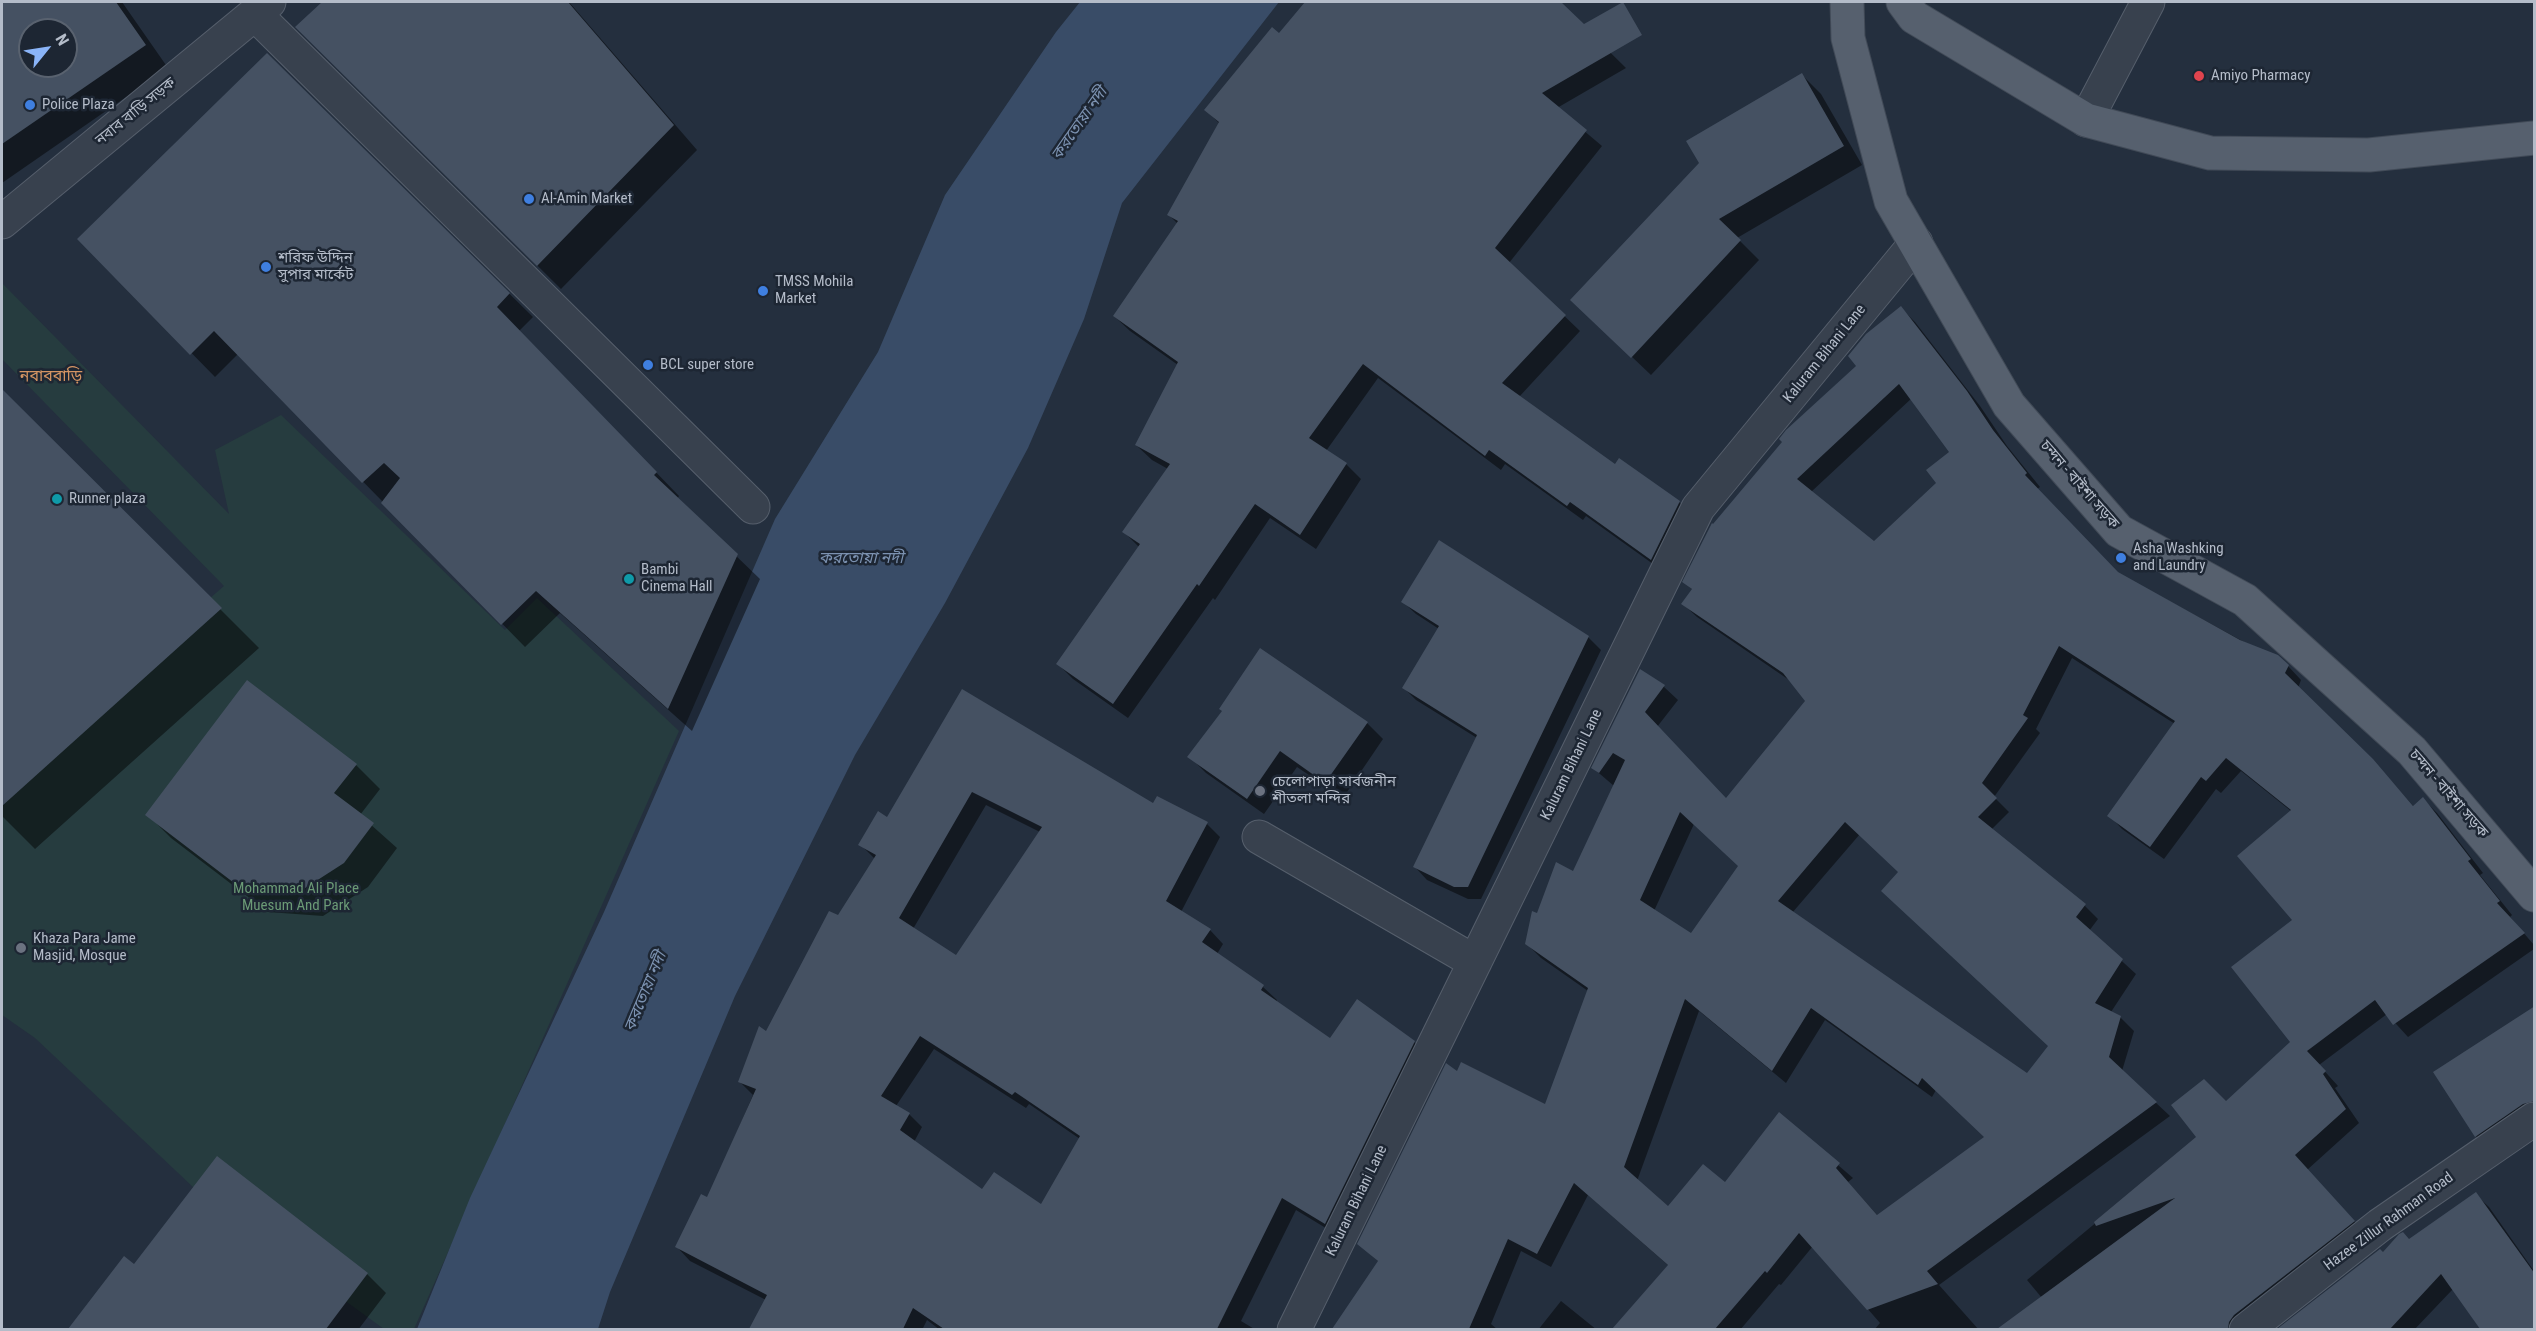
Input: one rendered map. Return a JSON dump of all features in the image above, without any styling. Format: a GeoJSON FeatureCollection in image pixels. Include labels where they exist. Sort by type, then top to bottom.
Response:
{"type":"FeatureCollection","features":[{"type":"Feature","properties":{"kind":"main road","name":"চন্দন - বাইশা সড়ক"},"geometry":{"type":"LineString","coordinates":[[1847,2],[1848,38],[1892,201],[2009,405],[2119,531],[2245,600],[2412,751],[2535,895]]}},
{"type":"Feature","properties":{"kind":"main road"},"geometry":{"type":"LineString","coordinates":[[1903,2],[1914,17],[2086,120],[2210,153],[2369,155],[2535,138]]}},
{"type":"Feature","properties":{"kind":"street"},"geometry":{"type":"LineString","coordinates":[[2086,120],[2148,2]]}},
{"type":"Feature","properties":{"kind":"street"},"geometry":{"type":"LineString","coordinates":[[262,8],[753,507]]}},
{"type":"Feature","properties":{"kind":"street","name":"নবাব বাড়ি সড়ক"},"geometry":{"type":"LineString","coordinates":[[2,222],[262,8]]}},
{"type":"Feature","properties":{"kind":"street","name":"Kaluram Bihani Lane"},"geometry":{"type":"LineString","coordinates":[[1294,1329],[1698,508],[1916,243]]}},
{"type":"Feature","properties":{"kind":"street"},"geometry":{"type":"LineString","coordinates":[[1259,837],[1475,962]]}},
{"type":"Feature","properties":{"kind":"street","name":"Hazee Zillur Rahman Road"},"geometry":{"type":"LineString","coordinates":[[2246,1329],[2380,1225],[2535,1119]]}},
{"type":"Feature","properties":{"kind":"green space","name":"Mohammad Ali Place Muesum And Park"},"geometry":{"type":"Polygon","coordinates":[[[2,283],[229,514],[215,450],[281,415],[505,630],[537,598],[679,731],[414,1329],[384,1329],[211,1204],[35,1038],[2,1015],[2,778],[224,586],[2,359],[2,283]]]}},
{"type":"Feature","properties":{"kind":"water","name":"করতোয়া নদী"},"geometry":{"type":"Polygon","coordinates":[[[1080,2],[1279,2],[1122,203],[1084,319],[1028,448],[945,603],[855,755],[735,996],[610,1292],[598,1329],[417,1329],[470,1198],[604,912],[775,519],[878,352],[945,195],[1056,32],[1080,2]]]}},
{"type":"Feature","properties":{"kind":"building","name":"Police Plaza"},"geometry":{"type":"Polygon","coordinates":[[[2,2],[116,2],[146,45],[2,144],[2,2]]]}},
{"type":"Feature","properties":{"kind":"building","name":"Al-Amin Market"},"geometry":{"type":"Polygon","coordinates":[[[322,2],[568,2],[674,125],[537,266],[295,27],[322,2]]]}},
{"type":"Feature","properties":{"kind":"building"},"geometry":{"type":"Polygon","coordinates":[[[1305,2],[1561,2],[1584,24],[1623,2],[1642,35],[1542,93],[1587,130],[1495,248],[1566,315],[1502,383],[1615,464],[1619,458],[1680,501],[1651,560],[1570,502],[1567,506],[1489,450],[1485,456],[1363,364],[1309,438],[1347,463],[1300,535],[1255,504],[1199,586],[1197,584],[1113,704],[1056,664],[1140,544],[1122,532],[1170,464],[1135,445],[1178,362],[1113,316],[1178,221],[1167,215],[1219,122],[1204,110],[1272,27],[1279,33],[1305,2]]]}},
{"type":"Feature","properties":{"kind":"building"},"geometry":{"type":"Polygon","coordinates":[[[267,53],[510,293],[497,307],[657,472],[654,475],[738,554],[668,709],[536,591],[501,625],[381,503],[400,478],[384,463],[362,483],[214,331],[190,355],[77,239],[267,53]]]}},
{"type":"Feature","properties":{"kind":"building"},"geometry":{"type":"Polygon","coordinates":[[[1802,73],[1844,146],[1719,219],[1741,240],[1631,358],[1570,300],[1699,163],[1686,141],[1802,73]]]}},
{"type":"Feature","properties":{"kind":"building"},"geometry":{"type":"Polygon","coordinates":[[[1901,306],[1967,391],[1993,430],[2027,473],[2025,475],[2118,572],[2240,640],[2278,655],[2289,665],[2285,673],[2373,759],[2413,806],[2423,797],[2471,859],[2468,861],[2500,901],[2497,903],[2525,933],[2393,1025],[2375,1000],[2307,1051],[2326,1071],[2323,1074],[2346,1109],[2295,1155],[2355,1221],[2234,1315],[2229,1322],[2228,1329],[1997,1329],[2175,1198],[2096,1226],[2094,1222],[2196,1137],[2171,1105],[2204,1079],[2226,1101],[2290,1042],[2231,967],[2292,920],[2237,856],[2291,810],[2226,758],[2206,781],[2201,777],[2150,847],[2107,816],[2175,721],[2059,646],[2023,715],[2028,718],[1982,783],[1997,798],[1978,817],[2086,904],[2076,917],[2123,959],[2095,1003],[2121,1016],[2109,1057],[2157,1102],[1927,1271],[1938,1284],[1867,1310],[1799,1233],[1767,1273],[1765,1271],[1715,1329],[1612,1329],[1668,1265],[1574,1183],[1537,1254],[1508,1239],[1469,1329],[1332,1329],[1378,1261],[1357,1244],[1446,1063],[1457,1071],[1461,1062],[1545,1104],[1588,988],[1525,944],[1532,911],[1537,913],[1556,862],[1573,871],[1625,760],[1613,753],[1599,773],[1591,768],[1640,669],[1665,685],[1645,712],[1726,798],[1805,701],[1783,673],[1681,604],[1692,589],[1682,582],[1712,523],[1782,442],[1779,439],[1786,430],[1856,366],[1848,356],[1866,334],[1901,306]],[[1899,384],[1797,479],[1874,541],[1936,483],[1926,470],[1949,452],[1899,384]],[[1680,812],[1640,900],[1691,933],[1738,866],[1680,812]],[[1845,822],[1778,901],[2027,1073],[2048,1046],[1881,891],[1898,872],[1845,822]],[[1685,999],[1624,1167],[1668,1206],[1703,1164],[1725,1182],[1779,1112],[1840,1163],[1836,1168],[1877,1215],[1984,1137],[1922,1078],[1918,1085],[1811,1008],[1772,1071],[1685,999]]]}},
{"type":"Feature","properties":{"kind":"building","name":"Runner plaza"},"geometry":{"type":"Polygon","coordinates":[[[2,389],[222,608],[2,806],[2,389]]]}},
{"type":"Feature","properties":{"kind":"building"},"geometry":{"type":"Polygon","coordinates":[[[1439,540],[1589,636],[1468,887],[1454,887],[1413,867],[1477,735],[1402,688],[1439,626],[1401,602],[1439,540]]]}},
{"type":"Feature","properties":{"kind":"building"},"geometry":{"type":"Polygon","coordinates":[[[1260,648],[1368,722],[1325,783],[1280,751],[1247,799],[1187,757],[1222,711],[1219,709],[1260,648]]]}},
{"type":"Feature","properties":{"kind":"building"},"geometry":{"type":"Polygon","coordinates":[[[247,680],[357,764],[334,793],[374,823],[344,863],[299,892],[242,889],[145,815],[247,680]]]}},
{"type":"Feature","properties":{"kind":"building"},"geometry":{"type":"Polygon","coordinates":[[[962,689],[1153,803],[1157,796],[1208,822],[1166,901],[1211,929],[1202,942],[1264,985],[1261,990],[1330,1038],[1357,999],[1415,1041],[1325,1224],[1282,1198],[1217,1329],[944,1329],[913,1308],[903,1329],[749,1329],[767,1295],[675,1247],[701,1194],[707,1197],[756,1089],[738,1082],[759,1026],[766,1031],[829,911],[838,915],[876,855],[858,845],[878,811],[887,817],[962,689]],[[972,792],[899,918],[956,955],[1042,827],[972,792]],[[920,1036],[881,1096],[910,1113],[900,1130],[982,1189],[994,1172],[1041,1204],[1080,1136],[1015,1092],[1012,1095],[920,1036]]]}},
{"type":"Feature","properties":{"kind":"building"},"geometry":{"type":"Polygon","coordinates":[[[2535,1006],[2535,1101],[2523,1104],[2475,1137],[2433,1072],[2535,1006]]]}},
{"type":"Feature","properties":{"kind":"building"},"geometry":{"type":"Polygon","coordinates":[[[217,1156],[368,1273],[326,1329],[68,1329],[124,1256],[134,1264],[217,1156]]]}},
{"type":"Feature","properties":{"kind":"building"},"geometry":{"type":"Polygon","coordinates":[[[2476,1192],[2535,1274],[2535,1329],[2480,1329],[2441,1274],[2390,1329],[2277,1329],[2380,1249],[2383,1252],[2399,1234],[2403,1232],[2409,1239],[2476,1192]]]}},
{"type":"Feature","properties":{"kind":"place","name":"Amiyo Pharmacy"},"geometry":{"type":"Point","coordinates":[2199,76]}},
{"type":"Feature","properties":{"kind":"place","name":"Police Plaza"},"geometry":{"type":"Point","coordinates":[30,105]}},
{"type":"Feature","properties":{"kind":"place","name":"Al-Amin Market"},"geometry":{"type":"Point","coordinates":[529,199]}},
{"type":"Feature","properties":{"kind":"place","name":"শরিফ উদ্দিন সুপার মার্কেট"},"geometry":{"type":"Point","coordinates":[266,267]}},
{"type":"Feature","properties":{"kind":"place","name":"TMSS Mohila Market"},"geometry":{"type":"Point","coordinates":[763,291]}},
{"type":"Feature","properties":{"kind":"place","name":"BCL super store"},"geometry":{"type":"Point","coordinates":[648,365]}},
{"type":"Feature","properties":{"kind":"place","name":"Runner plaza"},"geometry":{"type":"Point","coordinates":[57,499]}},
{"type":"Feature","properties":{"kind":"place","name":"Asha Washking and Laundry"},"geometry":{"type":"Point","coordinates":[2121,558]}},
{"type":"Feature","properties":{"kind":"place","name":"Bambi Cinema Hall"},"geometry":{"type":"Point","coordinates":[629,579]}},
{"type":"Feature","properties":{"kind":"place","name":"চেলোপাড়া সার্বজনীন শীতলা মন্দির"},"geometry":{"type":"Point","coordinates":[1260,791]}},
{"type":"Feature","properties":{"kind":"place","name":"Khaza Para Jame Masjid, Mosque"},"geometry":{"type":"Point","coordinates":[21,948]}},
{"type":"Feature","properties":{"kind":"district","name":"নবাববাড়ি"},"geometry":{"type":"Point","coordinates":[51,377]}}]}
